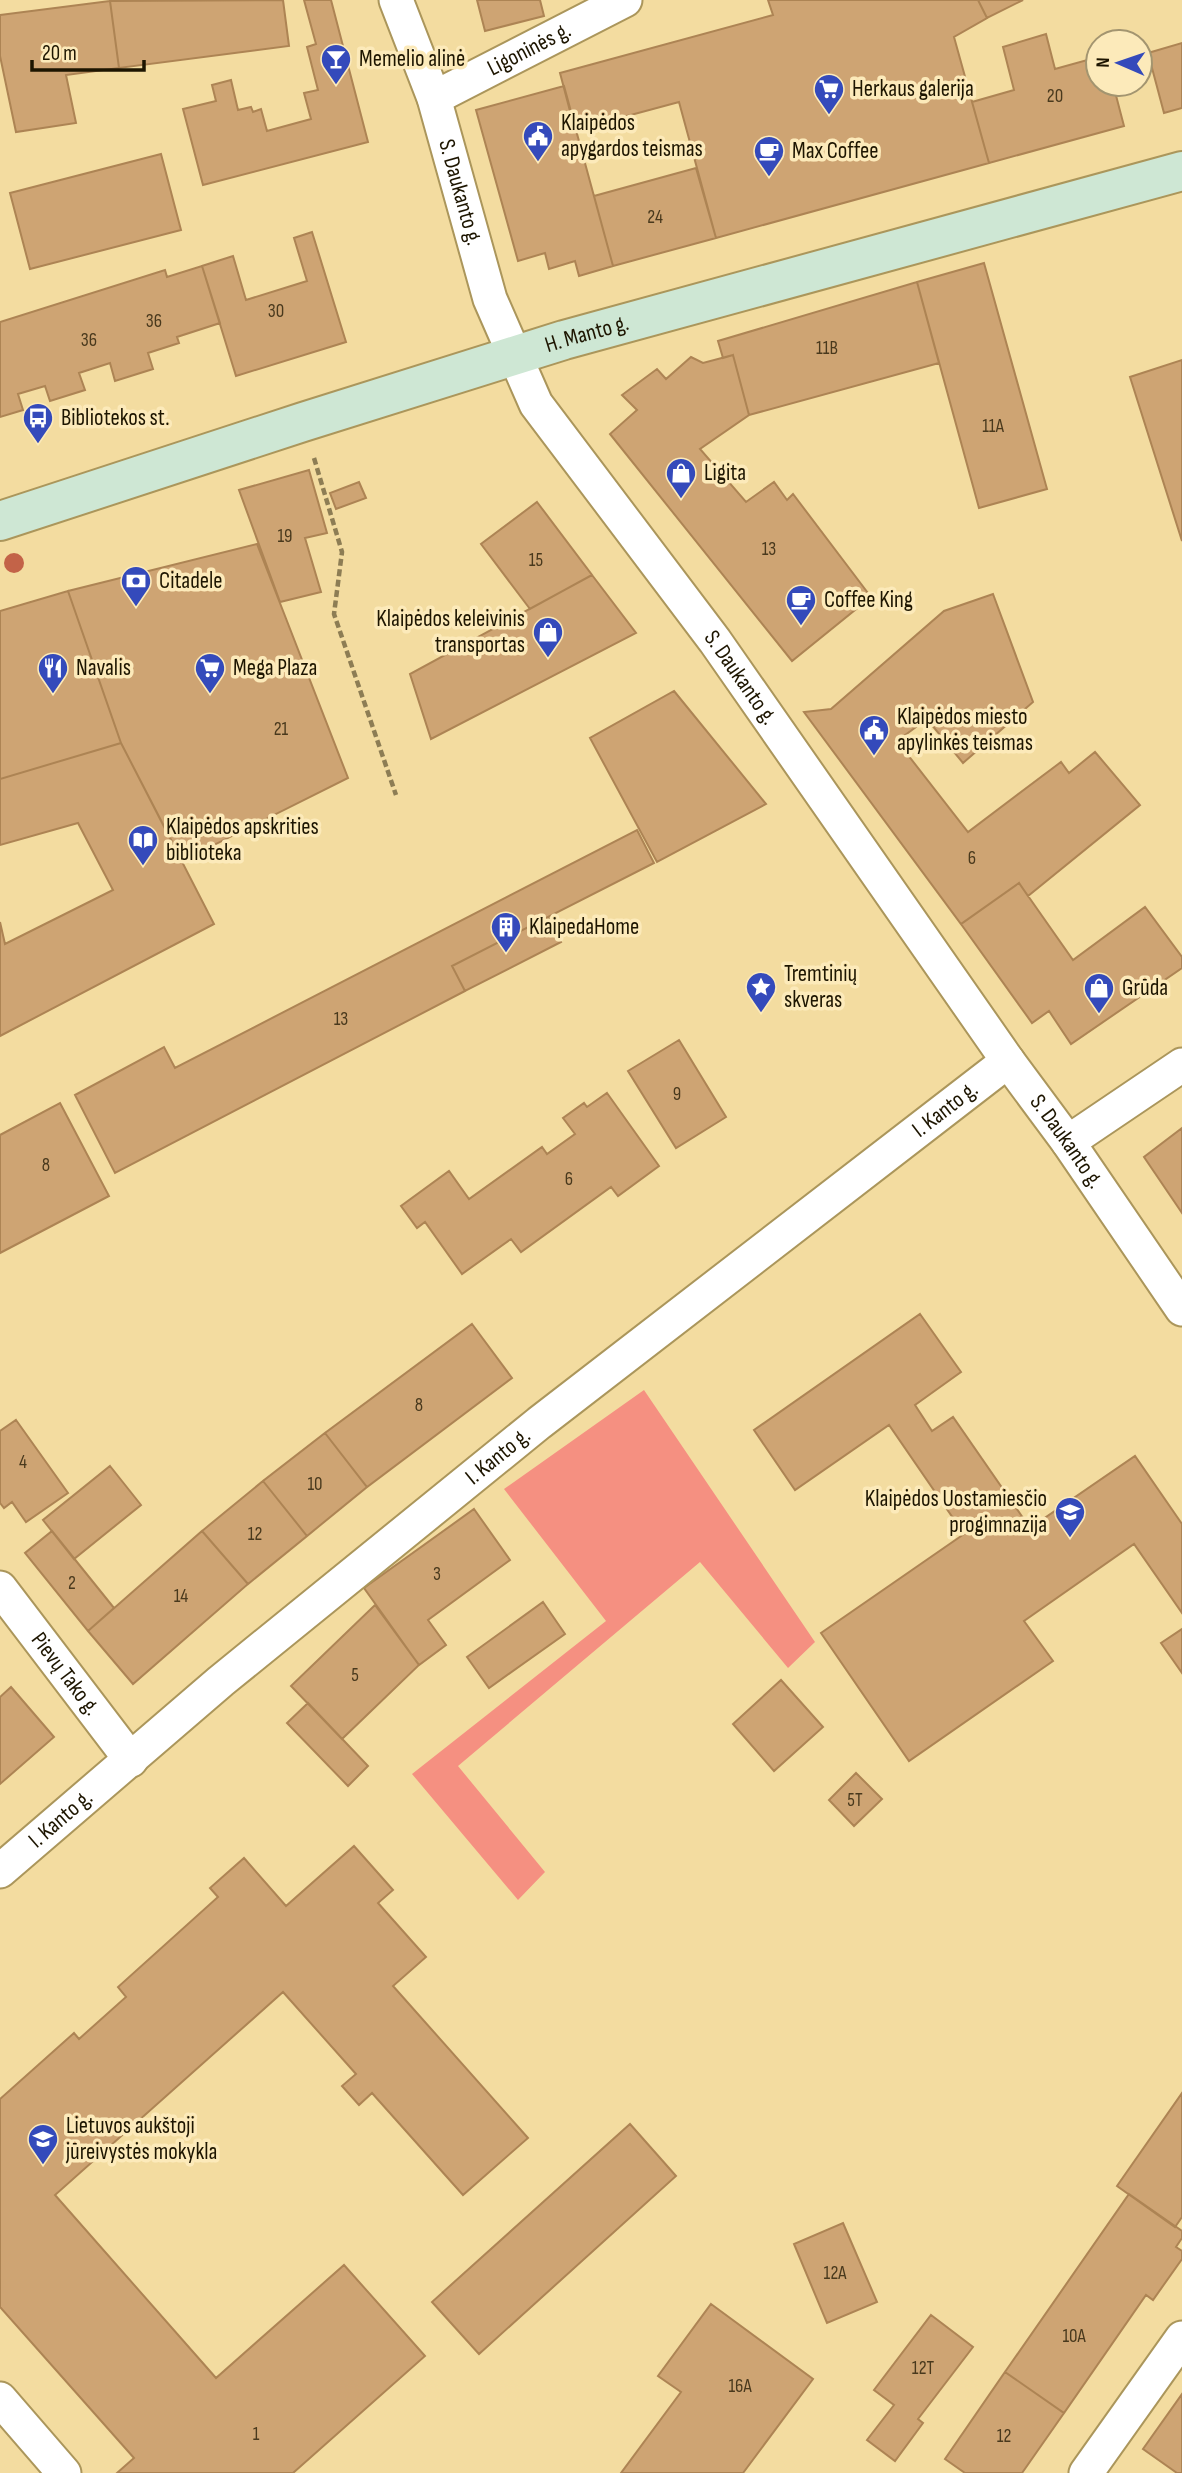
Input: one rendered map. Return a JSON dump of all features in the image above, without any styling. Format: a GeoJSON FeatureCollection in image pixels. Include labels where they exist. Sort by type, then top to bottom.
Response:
{"type":"FeatureCollection","features":[{"type":"Feature","properties":{"kind":"main road","name":"H. Manto g."},"geometry":{"type":"LineString","coordinates":[[0,521],[514,355],[1182,171]]}},
{"type":"Feature","properties":{"kind":"street","name":"S. Daukanto g."},"geometry":{"type":"LineString","coordinates":[[396,0],[434,97],[490,299],[536,404],[715,641],[1008,1061],[1068,1142],[1182,1309]]}},
{"type":"Feature","properties":{"kind":"street","name":"Ligoninės g."},"geometry":{"type":"LineString","coordinates":[[434,97],[625,0]]}},
{"type":"Feature","properties":{"kind":"street","name":"I. Kanto g."},"geometry":{"type":"LineString","coordinates":[[0,1871],[221,1681],[539,1423],[1008,1061]]}},
{"type":"Feature","properties":{"kind":"street"},"geometry":{"type":"LineString","coordinates":[[1068,1142],[1182,1065]]}},
{"type":"Feature","properties":{"kind":"street","name":"Pievų Tako g."},"geometry":{"type":"LineString","coordinates":[[0,1588],[131,1760]]}},
{"type":"Feature","properties":{"kind":"street"},"geometry":{"type":"LineString","coordinates":[[1086,2473],[1182,2338]]}},
{"type":"Feature","properties":{"kind":"street"},"geometry":{"type":"LineString","coordinates":[[0,2399],[64,2473]]}},
{"type":"Feature","properties":{"kind":"path"},"geometry":{"type":"LineString","coordinates":[[303,422],[342,552],[334,614],[396,795]]}},
{"type":"Feature","properties":{"kind":"shaded area"},"geometry":{"type":"Polygon","coordinates":[[[644,1390],[815,1642],[788,1668],[700,1562],[458,1766],[545,1872],[518,1900],[412,1774],[606,1621],[504,1489],[644,1390]]]}},
{"type":"Feature","properties":{"kind":"building"},"geometry":{"type":"Polygon","coordinates":[[[283,0],[289,46],[119,68],[110,1],[283,0]]]}},
{"type":"Feature","properties":{"kind":"building"},"geometry":{"type":"Polygon","coordinates":[[[304,0],[331,0],[368,142],[203,185],[183,109],[216,101],[212,85],[231,80],[238,110],[251,107],[253,112],[261,109],[267,131],[311,119],[304,93],[318,90],[307,47],[316,44],[304,0]]]}},
{"type":"Feature","properties":{"kind":"building"},"geometry":{"type":"Polygon","coordinates":[[[477,0],[540,0],[544,16],[485,31],[477,0]]]}},
{"type":"Feature","properties":{"kind":"building","name":"Herkaus galerija"},"geometry":{"type":"Polygon","coordinates":[[[768,0],[978,0],[987,18],[954,37],[989,163],[716,238],[679,102],[575,130],[560,73],[773,15],[768,0]]]}},
{"type":"Feature","properties":{"kind":"building"},"geometry":{"type":"Polygon","coordinates":[[[978,0],[1023,0],[987,18],[978,0]]]}},
{"type":"Feature","properties":{"kind":"building"},"geometry":{"type":"Polygon","coordinates":[[[110,1],[119,68],[66,75],[76,123],[16,132],[0,56],[0,15],[110,1]]]}},
{"type":"Feature","properties":{"kind":"building"},"geometry":{"type":"Polygon","coordinates":[[[1046,34],[1055,69],[1084,61],[1084,98],[1117,98],[1124,126],[989,163],[972,102],[1014,90],[1003,47],[1046,34]]]}},
{"type":"Feature","properties":{"kind":"building"},"geometry":{"type":"Polygon","coordinates":[[[1182,43],[1182,108],[1164,113],[1154,76],[1154,51],[1182,43]]]}},
{"type":"Feature","properties":{"kind":"building","name":"Klaipėdos apygardos teismas"},"geometry":{"type":"Polygon","coordinates":[[[564,86],[613,266],[579,276],[575,261],[549,269],[545,253],[518,261],[476,110],[564,86]]]}},
{"type":"Feature","properties":{"kind":"building"},"geometry":{"type":"Polygon","coordinates":[[[161,154],[181,230],[30,269],[10,193],[161,154]]]}},
{"type":"Feature","properties":{"kind":"building"},"geometry":{"type":"Polygon","coordinates":[[[696,168],[716,238],[613,266],[594,196],[696,168]]]}},
{"type":"Feature","properties":{"kind":"building"},"geometry":{"type":"Polygon","coordinates":[[[312,232],[346,342],[236,376],[202,266],[233,256],[246,300],[307,281],[294,238],[312,232]]]}},
{"type":"Feature","properties":{"kind":"building"},"geometry":{"type":"Polygon","coordinates":[[[984,263],[1047,489],[979,508],[917,282],[984,263]]]}},
{"type":"Feature","properties":{"kind":"building"},"geometry":{"type":"Polygon","coordinates":[[[202,266],[220,323],[177,337],[179,343],[148,353],[153,369],[115,381],[110,363],[79,373],[85,390],[50,401],[45,386],[18,394],[23,410],[0,417],[0,322],[165,270],[167,277],[202,266]]]}},
{"type":"Feature","properties":{"kind":"building"},"geometry":{"type":"Polygon","coordinates":[[[917,282],[939,363],[749,415],[733,355],[723,358],[718,341],[917,282]]]}},
{"type":"Feature","properties":{"kind":"building"},"geometry":{"type":"Polygon","coordinates":[[[733,355],[749,415],[700,449],[746,502],[774,482],[787,500],[793,494],[871,597],[792,661],[610,434],[637,410],[622,395],[657,369],[666,379],[691,357],[703,363],[733,355]]]}},
{"type":"Feature","properties":{"kind":"building"},"geometry":{"type":"Polygon","coordinates":[[[1182,360],[1182,541],[1130,377],[1182,360]]]}},
{"type":"Feature","properties":{"kind":"building"},"geometry":{"type":"Polygon","coordinates":[[[309,470],[327,533],[305,538],[321,592],[280,602],[239,490],[309,470]]]}},
{"type":"Feature","properties":{"kind":"building"},"geometry":{"type":"Polygon","coordinates":[[[359,482],[366,498],[336,509],[330,493],[359,482]]]}},
{"type":"Feature","properties":{"kind":"building"},"geometry":{"type":"Polygon","coordinates":[[[537,502],[592,575],[530,609],[481,544],[537,502]]]}},
{"type":"Feature","properties":{"kind":"building","name":"Mega Plaza"},"geometry":{"type":"Polygon","coordinates":[[[257,544],[348,778],[182,861],[121,743],[68,591],[257,544]]]}},
{"type":"Feature","properties":{"kind":"building"},"geometry":{"type":"Polygon","coordinates":[[[592,575],[636,633],[431,739],[410,674],[592,575]]]}},
{"type":"Feature","properties":{"kind":"building","name":"Navalis"},"geometry":{"type":"Polygon","coordinates":[[[68,591],[121,743],[0,779],[0,611],[68,591]]]}},
{"type":"Feature","properties":{"kind":"building","name":"Klaipėdos miesto apylinkės teismas"},"geometry":{"type":"Polygon","coordinates":[[[993,594],[1033,702],[963,763],[927,719],[897,741],[968,832],[1061,762],[1069,773],[1095,752],[1140,805],[1028,896],[1019,883],[961,924],[804,712],[831,709],[944,611],[993,594]]]}},
{"type":"Feature","properties":{"kind":"building"},"geometry":{"type":"Polygon","coordinates":[[[674,691],[766,804],[657,862],[590,738],[674,691]]]}},
{"type":"Feature","properties":{"kind":"building","name":"Klaipėdos apskrities biblioteka"},"geometry":{"type":"Polygon","coordinates":[[[121,743],[214,924],[0,1036],[0,922],[5,944],[113,890],[78,823],[0,845],[0,779],[121,743]]]}},
{"type":"Feature","properties":{"kind":"building"},"geometry":{"type":"Polygon","coordinates":[[[637,830],[654,863],[452,966],[465,991],[115,1173],[75,1095],[164,1047],[175,1068],[637,830]]]}},
{"type":"Feature","properties":{"kind":"building"},"geometry":{"type":"Polygon","coordinates":[[[1019,883],[1073,960],[1145,907],[1182,957],[1182,968],[1071,1044],[1049,1011],[1032,1023],[961,924],[1019,883]]]}},
{"type":"Feature","properties":{"kind":"building","name":"KlaipedaHome"},"geometry":{"type":"Polygon","coordinates":[[[548,917],[561,942],[465,991],[452,966],[548,917]]]}},
{"type":"Feature","properties":{"kind":"building"},"geometry":{"type":"Polygon","coordinates":[[[679,1040],[726,1117],[676,1148],[628,1071],[679,1040]]]}},
{"type":"Feature","properties":{"kind":"building"},"geometry":{"type":"Polygon","coordinates":[[[607,1093],[659,1166],[618,1196],[611,1187],[521,1252],[511,1239],[462,1274],[425,1222],[417,1228],[401,1206],[449,1171],[469,1199],[542,1147],[547,1154],[575,1134],[563,1118],[584,1103],[587,1107],[607,1093]]]}},
{"type":"Feature","properties":{"kind":"building"},"geometry":{"type":"Polygon","coordinates":[[[60,1103],[109,1196],[0,1253],[0,1135],[60,1103]]]}},
{"type":"Feature","properties":{"kind":"building"},"geometry":{"type":"Polygon","coordinates":[[[1182,1128],[1182,1213],[1144,1157],[1182,1128]]]}},
{"type":"Feature","properties":{"kind":"building","name":"Klaipėdos Uostamiesčio progimnazija"},"geometry":{"type":"Polygon","coordinates":[[[920,1314],[961,1372],[915,1405],[932,1431],[953,1417],[1030,1528],[1135,1456],[1182,1524],[1182,1613],[1134,1544],[1024,1621],[1053,1661],[909,1761],[821,1633],[964,1534],[889,1425],[795,1490],[754,1430],[920,1314]]]}},
{"type":"Feature","properties":{"kind":"building"},"geometry":{"type":"Polygon","coordinates":[[[472,1324],[512,1378],[367,1487],[325,1433],[472,1324]]]}},
{"type":"Feature","properties":{"kind":"building"},"geometry":{"type":"Polygon","coordinates":[[[16,1420],[68,1493],[26,1522],[12,1502],[4,1508],[0,1503],[0,1431],[16,1420]]]}},
{"type":"Feature","properties":{"kind":"building"},"geometry":{"type":"Polygon","coordinates":[[[325,1433],[367,1487],[307,1536],[263,1481],[325,1433]]]}},
{"type":"Feature","properties":{"kind":"building"},"geometry":{"type":"Polygon","coordinates":[[[110,1466],[141,1505],[74,1559],[43,1520],[110,1466]]]}},
{"type":"Feature","properties":{"kind":"building"},"geometry":{"type":"Polygon","coordinates":[[[263,1481],[307,1536],[248,1584],[202,1531],[263,1481]]]}},
{"type":"Feature","properties":{"kind":"building"},"geometry":{"type":"Polygon","coordinates":[[[474,1509],[510,1560],[428,1620],[446,1645],[419,1665],[364,1588],[474,1509]]]}},
{"type":"Feature","properties":{"kind":"building"},"geometry":{"type":"Polygon","coordinates":[[[52,1531],[114,1608],[88,1631],[25,1553],[52,1531]]]}},
{"type":"Feature","properties":{"kind":"building"},"geometry":{"type":"Polygon","coordinates":[[[202,1531],[248,1584],[133,1684],[88,1631],[202,1531]]]}},
{"type":"Feature","properties":{"kind":"building"},"geometry":{"type":"Polygon","coordinates":[[[543,1602],[565,1634],[489,1688],[467,1657],[543,1602]]]}},
{"type":"Feature","properties":{"kind":"building"},"geometry":{"type":"Polygon","coordinates":[[[375,1605],[419,1665],[342,1739],[291,1686],[375,1605]]]}},
{"type":"Feature","properties":{"kind":"building"},"geometry":{"type":"Polygon","coordinates":[[[1182,1629],[1182,1673],[1161,1643],[1182,1629]]]}},
{"type":"Feature","properties":{"kind":"building"},"geometry":{"type":"Polygon","coordinates":[[[781,1680],[823,1727],[774,1771],[733,1724],[781,1680]]]}},
{"type":"Feature","properties":{"kind":"building"},"geometry":{"type":"Polygon","coordinates":[[[11,1687],[54,1737],[0,1784],[0,1697],[11,1687]]]}},
{"type":"Feature","properties":{"kind":"building"},"geometry":{"type":"Polygon","coordinates":[[[308,1703],[368,1766],[348,1786],[287,1723],[308,1703]]]}},
{"type":"Feature","properties":{"kind":"building"},"geometry":{"type":"Polygon","coordinates":[[[856,1773],[882,1799],[854,1826],[829,1800],[856,1773]]]}},
{"type":"Feature","properties":{"kind":"building","name":"Lietuvos aukštoji jūreivystės mokykla"},"geometry":{"type":"Polygon","coordinates":[[[354,1846],[393,1890],[378,1903],[426,1957],[393,1986],[528,2138],[463,2195],[372,2093],[359,2105],[342,2086],[356,2074],[283,1992],[55,2195],[216,2378],[344,2265],[425,2356],[293,2473],[117,2473],[134,2458],[0,2307],[0,2099],[74,2033],[79,2039],[126,1997],[118,1987],[218,1897],[210,1888],[244,1858],[286,1906],[354,1846]]]}},
{"type":"Feature","properties":{"kind":"building"},"geometry":{"type":"Polygon","coordinates":[[[1182,2093],[1182,2217],[1175,2227],[1117,2186],[1182,2093]]]}},
{"type":"Feature","properties":{"kind":"building"},"geometry":{"type":"Polygon","coordinates":[[[630,2124],[676,2176],[479,2354],[432,2302],[630,2124]]]}},
{"type":"Feature","properties":{"kind":"building"},"geometry":{"type":"Polygon","coordinates":[[[1129,2194],[1182,2231],[1182,2238],[1176,2247],[1182,2251],[1182,2259],[1153,2300],[1146,2295],[1064,2413],[1005,2372],[1129,2194]]]}},
{"type":"Feature","properties":{"kind":"building"},"geometry":{"type":"Polygon","coordinates":[[[843,2223],[877,2302],[827,2323],[794,2244],[843,2223]]]}},
{"type":"Feature","properties":{"kind":"building"},"geometry":{"type":"Polygon","coordinates":[[[711,2304],[813,2379],[743,2473],[621,2473],[681,2392],[658,2376],[711,2304]]]}},
{"type":"Feature","properties":{"kind":"building"},"geometry":{"type":"Polygon","coordinates":[[[931,2315],[973,2347],[918,2419],[923,2423],[895,2461],[867,2440],[894,2405],[874,2390],[931,2315]]]}},
{"type":"Feature","properties":{"kind":"building"},"geometry":{"type":"Polygon","coordinates":[[[1005,2372],[1064,2413],[1022,2473],[965,2473],[945,2459],[1005,2372]]]}},
{"type":"Feature","properties":{"kind":"building"},"geometry":{"type":"Polygon","coordinates":[[[1182,2394],[1182,2473],[1177,2473],[1143,2449],[1182,2394]]]}},
{"type":"Feature","properties":{"kind":"place","name":"Memelio alinė"},"geometry":{"type":"Point","coordinates":[336,86]}},
{"type":"Feature","properties":{"kind":"place","name":"Herkaus galerija"},"geometry":{"type":"Point","coordinates":[829,116]}},
{"type":"Feature","properties":{"kind":"place","name":"Klaipėdos apygardos teismas"},"geometry":{"type":"Point","coordinates":[538,163]}},
{"type":"Feature","properties":{"kind":"place","name":"Max Coffee"},"geometry":{"type":"Point","coordinates":[769,178]}},
{"type":"Feature","properties":{"kind":"place","name":"Bibliotekos st."},"geometry":{"type":"Point","coordinates":[38,445]}},
{"type":"Feature","properties":{"kind":"place","name":"Ligita"},"geometry":{"type":"Point","coordinates":[681,500]}},
{"type":"Feature","properties":{"kind":"place","name":"Citadele"},"geometry":{"type":"Point","coordinates":[136,608]}},
{"type":"Feature","properties":{"kind":"place","name":"Coffee King"},"geometry":{"type":"Point","coordinates":[801,627]}},
{"type":"Feature","properties":{"kind":"place","name":"Klaipėdos keleivinis transportas"},"geometry":{"type":"Point","coordinates":[548,659]}},
{"type":"Feature","properties":{"kind":"place","name":"Navalis"},"geometry":{"type":"Point","coordinates":[53,695]}},
{"type":"Feature","properties":{"kind":"place","name":"Mega Plaza"},"geometry":{"type":"Point","coordinates":[210,695]}},
{"type":"Feature","properties":{"kind":"place","name":"Klaipėdos miesto apylinkės teismas"},"geometry":{"type":"Point","coordinates":[874,757]}},
{"type":"Feature","properties":{"kind":"place","name":"Klaipėdos apskrities biblioteka"},"geometry":{"type":"Point","coordinates":[143,867]}},
{"type":"Feature","properties":{"kind":"place","name":"KlaipedaHome"},"geometry":{"type":"Point","coordinates":[506,954]}},
{"type":"Feature","properties":{"kind":"place","name":"Tremtinių skveras"},"geometry":{"type":"Point","coordinates":[761,1014]}},
{"type":"Feature","properties":{"kind":"place","name":"Grūda"},"geometry":{"type":"Point","coordinates":[1099,1015]}},
{"type":"Feature","properties":{"kind":"place","name":"Klaipėdos Uostamiesčio progimnazija"},"geometry":{"type":"Point","coordinates":[1070,1539]}},
{"type":"Feature","properties":{"kind":"place","name":"Lietuvos aukštoji jūreivystės mokykla"},"geometry":{"type":"Point","coordinates":[43,2166]}}]}
